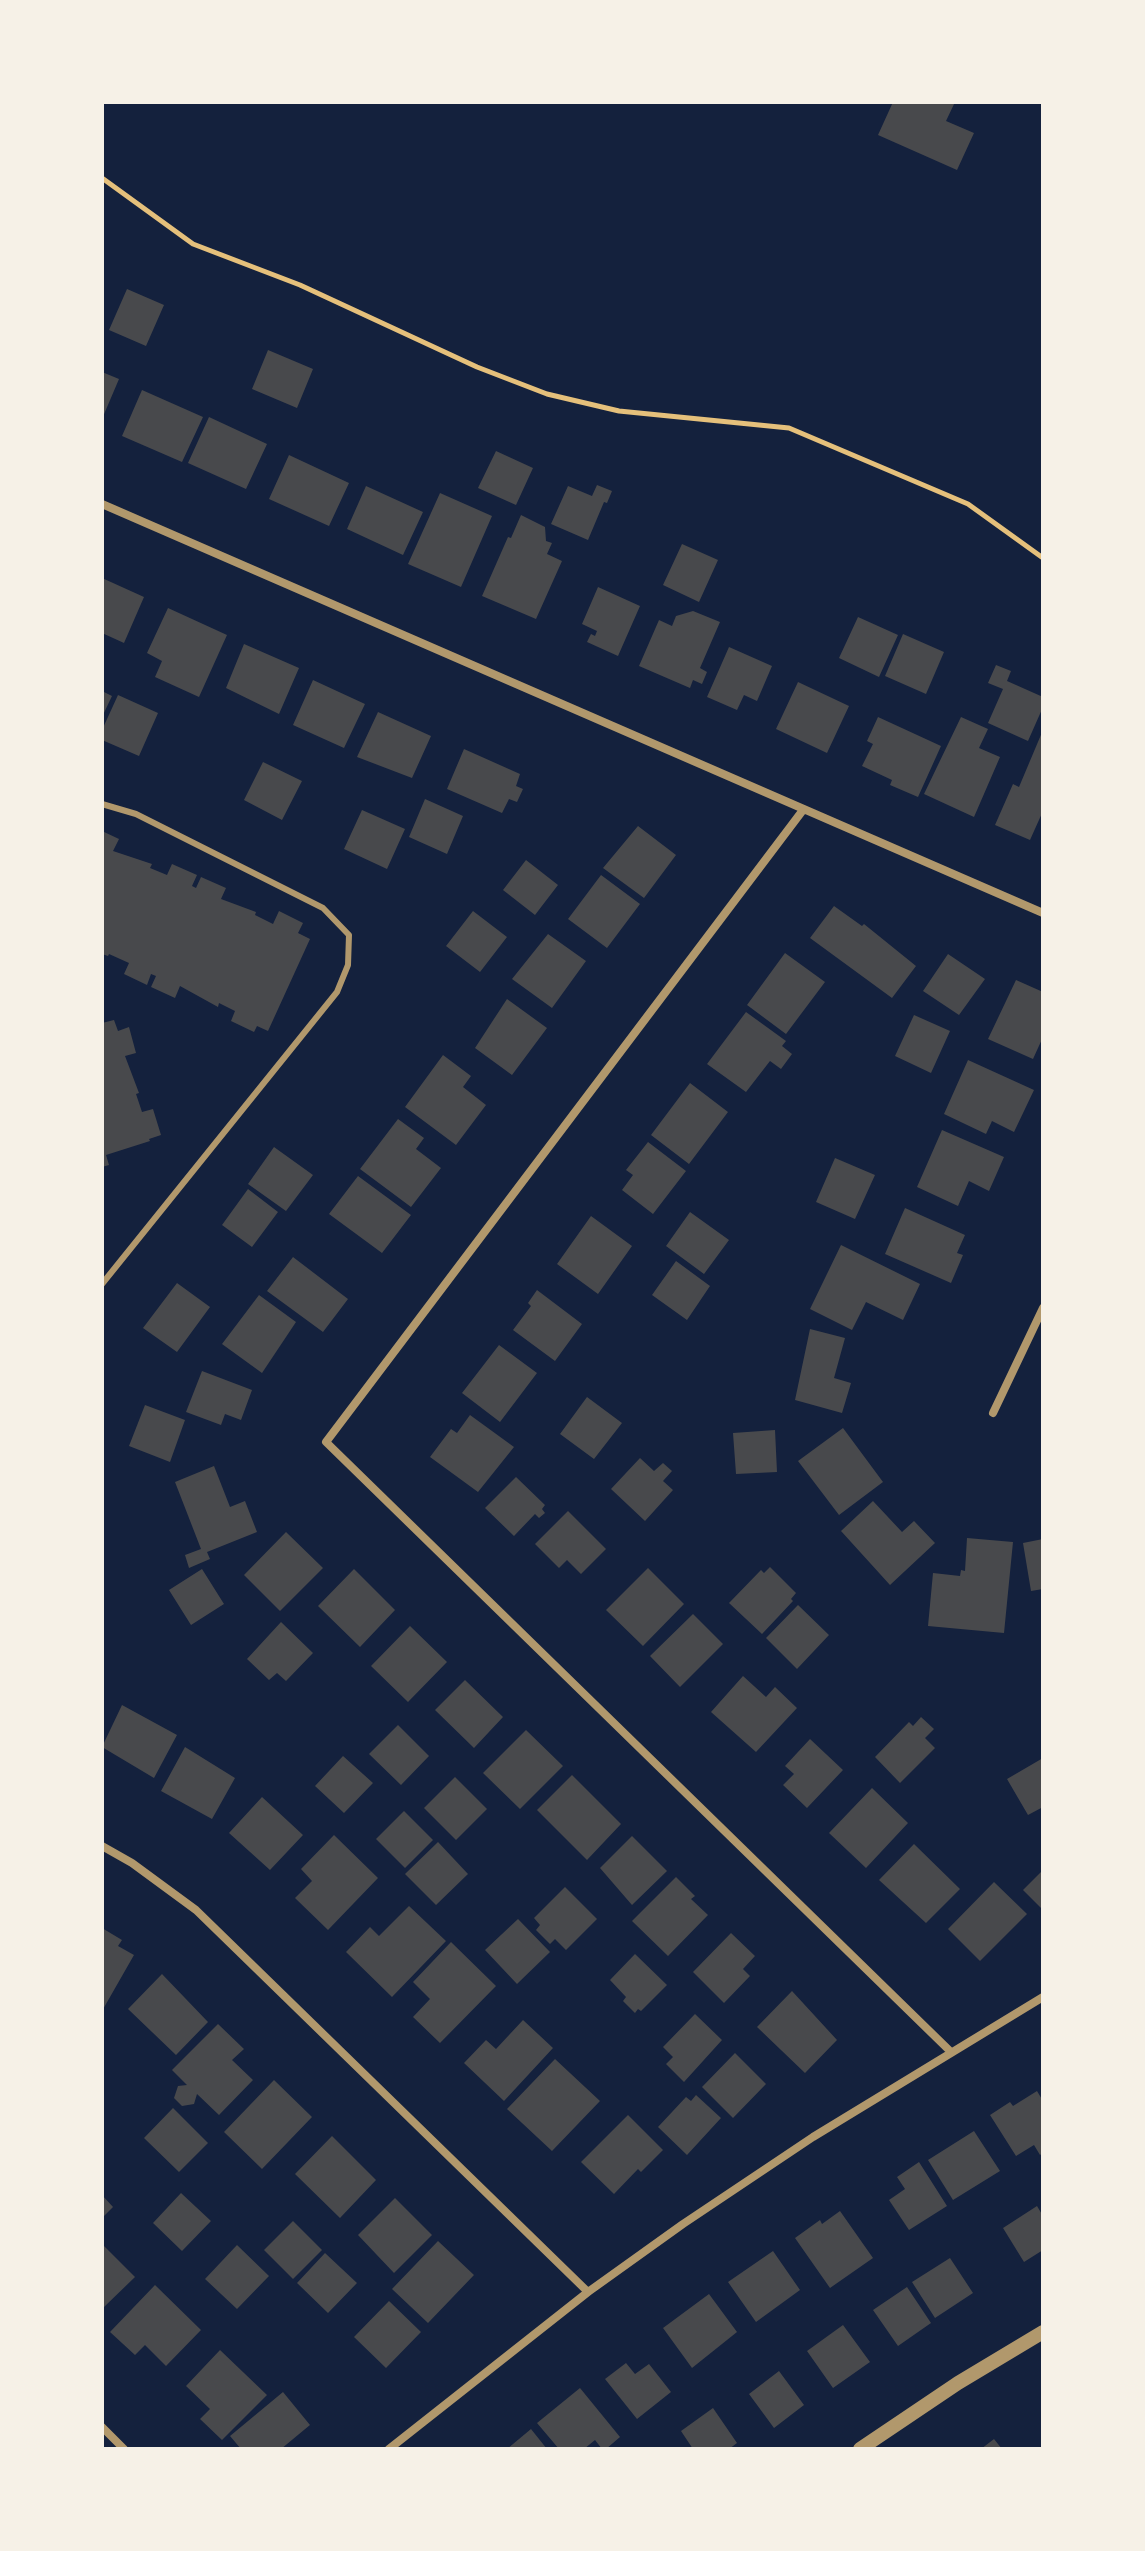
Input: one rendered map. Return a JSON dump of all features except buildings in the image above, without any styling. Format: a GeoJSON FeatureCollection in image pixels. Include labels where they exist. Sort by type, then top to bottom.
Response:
{"type":"FeatureCollection","features":[{"type":"Feature","properties":{"kind":"street"},"geometry":{"type":"LineString","coordinates":[[102,504],[1043,913]]}},
{"type":"Feature","properties":{"kind":"street"},"geometry":{"type":"LineString","coordinates":[[803,810],[326,1442],[951,2052]]}},
{"type":"Feature","properties":{"kind":"street"},"geometry":{"type":"LineString","coordinates":[[993,1413],[1043,1308]]}},
{"type":"Feature","properties":{"kind":"street"},"geometry":{"type":"LineString","coordinates":[[102,1846],[132,1863],[196,1910],[588,2292]]}},
{"type":"Feature","properties":{"kind":"street"},"geometry":{"type":"LineString","coordinates":[[389,2449],[588,2292],[813,2137],[1043,1997]]}},
{"type":"Feature","properties":{"kind":"street"},"geometry":{"type":"LineString","coordinates":[[860,2449],[958,2383],[1043,2332]]}},
{"type":"Feature","properties":{"kind":"street"},"geometry":{"type":"LineString","coordinates":[[102,2427],[124,2449]]}},
{"type":"Feature","properties":{"kind":"lane"},"geometry":{"type":"LineString","coordinates":[[102,804],[136,814],[323,908],[349,935],[348,965],[337,992],[102,1284]]}},
{"type":"Feature","properties":{"kind":"path"},"geometry":{"type":"LineString","coordinates":[[102,178],[193,244],[300,285],[477,367],[547,394],[619,411],[789,428],[968,504],[1043,558]]}}]}
